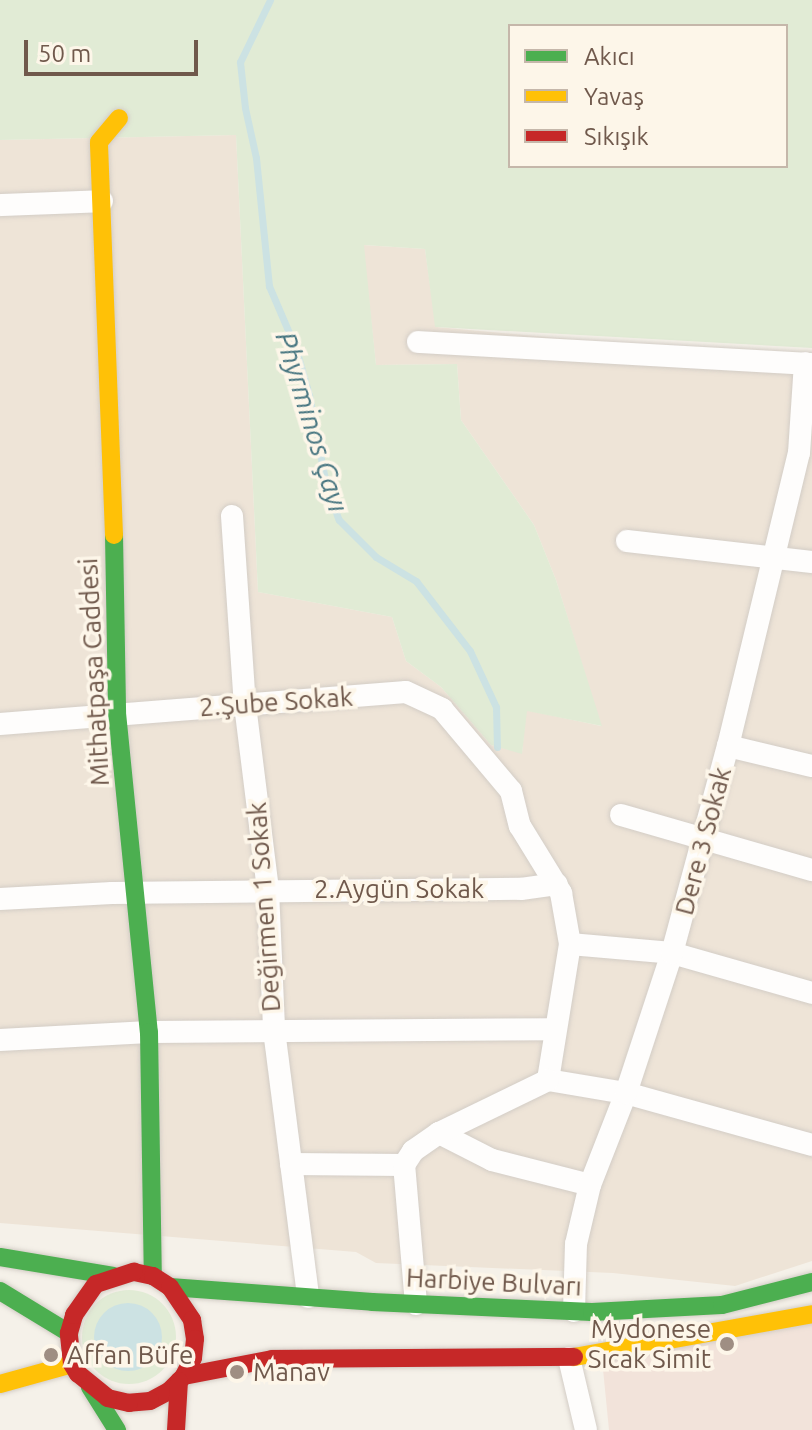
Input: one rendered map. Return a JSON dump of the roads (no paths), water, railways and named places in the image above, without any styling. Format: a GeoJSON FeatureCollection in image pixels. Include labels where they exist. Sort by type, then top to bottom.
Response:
{"type":"FeatureCollection","features":[{"type":"Feature","properties":{"kind":"main road","name":"Mithatpaşa Caddesi"},"geometry":{"type":"LineString","coordinates":[[119,118],[99,142],[114,516],[117,713],[149,1032],[153,1276]]}},
{"type":"Feature","properties":{"kind":"main road"},"geometry":{"type":"LineString","coordinates":[[0,1257],[113,1276]]}},
{"type":"Feature","properties":{"kind":"main road"},"geometry":{"type":"LineString","coordinates":[[117,1430],[72,1364],[69,1333],[74,1315],[96,1284],[113,1276],[134,1272],[153,1276]]}},
{"type":"Feature","properties":{"kind":"main road","name":"Harbiye Bulvarı"},"geometry":{"type":"LineString","coordinates":[[153,1276],[170,1287],[192,1320],[195,1339],[193,1358],[182,1378],[176,1430]]}},
{"type":"Feature","properties":{"kind":"main road","name":"Harbiye Bulvarı"},"geometry":{"type":"LineString","coordinates":[[170,1287],[574,1311],[722,1305],[812,1282]]}},
{"type":"Feature","properties":{"kind":"main road"},"geometry":{"type":"LineString","coordinates":[[0,1291],[69,1333]]}},
{"type":"Feature","properties":{"kind":"main road"},"geometry":{"type":"LineString","coordinates":[[90,1387],[108,1398],[129,1403],[150,1401],[169,1391],[182,1378],[272,1359],[569,1358],[812,1314]]}},
{"type":"Feature","properties":{"kind":"main road"},"geometry":{"type":"LineString","coordinates":[[0,1384],[72,1364]]}},
{"type":"Feature","properties":{"kind":"street"},"geometry":{"type":"LineString","coordinates":[[0,205],[102,201]]}},
{"type":"Feature","properties":{"kind":"street"},"geometry":{"type":"LineString","coordinates":[[418,342],[809,364]]}},
{"type":"Feature","properties":{"kind":"street","name":"Dere 3 Sokak"},"geometry":{"type":"LineString","coordinates":[[574,1311],[576,1244],[590,1185],[626,1093],[672,953],[705,836],[771,556],[799,453],[809,364]]}},
{"type":"Feature","properties":{"kind":"street","name":"Değirmen 1 Sokak"},"geometry":{"type":"LineString","coordinates":[[232,516],[245,705],[268,890],[274,1030],[308,1297]]}},
{"type":"Feature","properties":{"kind":"street"},"geometry":{"type":"LineString","coordinates":[[627,541],[812,562]]}},
{"type":"Feature","properties":{"kind":"street","name":"2.Şube Sokak"},"geometry":{"type":"LineString","coordinates":[[0,724],[406,692],[442,709],[511,791],[520,826],[557,884]]}},
{"type":"Feature","properties":{"kind":"street"},"geometry":{"type":"LineString","coordinates":[[728,746],[812,766]]}},
{"type":"Feature","properties":{"kind":"street"},"geometry":{"type":"LineString","coordinates":[[621,815],[705,836],[812,870]]}},
{"type":"Feature","properties":{"kind":"street"},"geometry":{"type":"LineString","coordinates":[[548,1080],[570,944],[557,884]]}},
{"type":"Feature","properties":{"kind":"street","name":"2.Aygün Sokak"},"geometry":{"type":"LineString","coordinates":[[0,899],[268,890],[521,889],[557,884]]}},
{"type":"Feature","properties":{"kind":"street"},"geometry":{"type":"LineString","coordinates":[[570,944],[672,953],[812,993]]}},
{"type":"Feature","properties":{"kind":"street"},"geometry":{"type":"LineString","coordinates":[[0,1040],[149,1032],[555,1029]]}},
{"type":"Feature","properties":{"kind":"street"},"geometry":{"type":"LineString","coordinates":[[416,1304],[404,1165],[413,1151],[439,1133],[548,1080],[626,1093],[812,1145]]}},
{"type":"Feature","properties":{"kind":"street"},"geometry":{"type":"LineString","coordinates":[[439,1133],[492,1160],[590,1185]]}},
{"type":"Feature","properties":{"kind":"street"},"geometry":{"type":"LineString","coordinates":[[291,1164],[404,1165]]}},
{"type":"Feature","properties":{"kind":"street"},"geometry":{"type":"LineString","coordinates":[[569,1358],[586,1430]]}},
{"type":"Feature","properties":{"kind":"waterway","name":"Phyrminos Çayı"},"geometry":{"type":"LineString","coordinates":[[270,0],[240,62],[245,108],[256,158],[269,286],[296,349],[309,395],[326,485],[339,520],[376,557],[416,581],[470,651],[496,707],[497,747]]}},
{"type":"Feature","properties":{"kind":"place","name":"Mydonese Sıcak Simit"},"geometry":{"type":"Point","coordinates":[727,1344]}},
{"type":"Feature","properties":{"kind":"place","name":"Affan Büfe"},"geometry":{"type":"Point","coordinates":[51,1355]}},
{"type":"Feature","properties":{"kind":"place","name":"Manav"},"geometry":{"type":"Point","coordinates":[237,1372]}}]}
